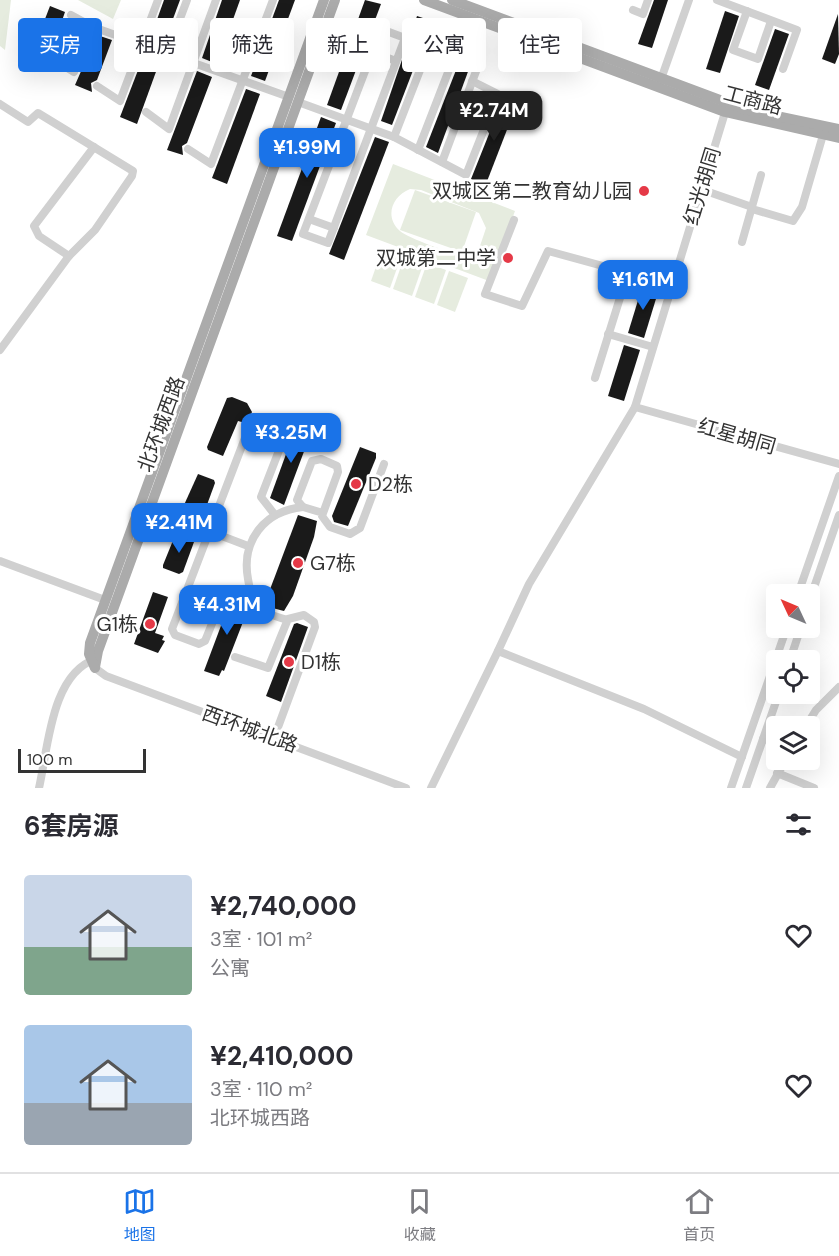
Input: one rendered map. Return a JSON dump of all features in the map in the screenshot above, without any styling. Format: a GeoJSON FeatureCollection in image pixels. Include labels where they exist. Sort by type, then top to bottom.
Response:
{"type":"FeatureCollection","features":[{"type":"Feature","properties":{"kind":"main road","name":"北环城西路"},"geometry":{"type":"LineString","coordinates":[[293,100],[324,0]]}},
{"type":"Feature","properties":{"kind":"main road","name":"北环城西路"},"geometry":{"type":"LineString","coordinates":[[94,662],[145,506],[293,100],[335,0]]}},
{"type":"Feature","properties":{"kind":"main road","name":"工商路"},"geometry":{"type":"LineString","coordinates":[[424,0],[726,108],[839,138]]}},
{"type":"Feature","properties":{"kind":"main road","name":"工商路"},"geometry":{"type":"LineString","coordinates":[[452,0],[659,84]]}},
{"type":"Feature","properties":{"kind":"main road","name":"工商路"},"geometry":{"type":"LineString","coordinates":[[726,108],[839,129]]}},
{"type":"Feature","properties":{"kind":"main road","name":"北环城西路"},"geometry":{"type":"LineString","coordinates":[[94,662],[90,643],[105,600],[145,506]]}},
{"type":"Feature","properties":{"kind":"street"},"geometry":{"type":"LineString","coordinates":[[151,18],[158,0]]}},
{"type":"Feature","properties":{"kind":"street"},"geometry":{"type":"LineString","coordinates":[[180,18],[187,0]]}},
{"type":"Feature","properties":{"kind":"street"},"geometry":{"type":"LineString","coordinates":[[198,52],[216,0]]}},
{"type":"Feature","properties":{"kind":"street"},"geometry":{"type":"LineString","coordinates":[[188,149],[211,164],[273,0]]}},
{"type":"Feature","properties":{"kind":"street"},"geometry":{"type":"LineString","coordinates":[[633,10],[643,14],[648,0]]}},
{"type":"Feature","properties":{"kind":"street"},"geometry":{"type":"LineString","coordinates":[[659,84],[689,0]]}},
{"type":"Feature","properties":{"kind":"street"},"geometry":{"type":"LineString","coordinates":[[717,0],[797,30],[783,69]]}},
{"type":"Feature","properties":{"kind":"street"},"geometry":{"type":"LineString","coordinates":[[747,11],[733,50],[758,59],[771,21]]}},
{"type":"Feature","properties":{"kind":"street"},"geometry":{"type":"LineString","coordinates":[[71,15],[76,18]]}},
{"type":"Feature","properties":{"kind":"street"},"geometry":{"type":"LineString","coordinates":[[364,72],[303,234],[328,243],[405,38],[390,32]]}},
{"type":"Feature","properties":{"kind":"street"},"geometry":{"type":"LineString","coordinates":[[390,59],[396,61]]}},
{"type":"Feature","properties":{"kind":"street"},"geometry":{"type":"LineString","coordinates":[[198,64],[394,137],[466,175],[498,94],[472,81]]}},
{"type":"Feature","properties":{"kind":"street"},"geometry":{"type":"LineString","coordinates":[[97,86],[120,100],[131,72]]}},
{"type":"Feature","properties":{"kind":"street"},"geometry":{"type":"LineString","coordinates":[[146,112],[169,129],[191,72]]}},
{"type":"Feature","properties":{"kind":"street"},"geometry":{"type":"LineString","coordinates":[[394,137],[419,72]]}},
{"type":"Feature","properties":{"kind":"street"},"geometry":{"type":"LineString","coordinates":[[418,150],[448,72]]}},
{"type":"Feature","properties":{"kind":"street"},"geometry":{"type":"LineString","coordinates":[[442,162],[476,72]]}},
{"type":"Feature","properties":{"kind":"street"},"geometry":{"type":"LineString","coordinates":[[0,104],[28,122],[38,113],[133,171],[132,177],[94,230],[69,256],[0,350]]}},
{"type":"Feature","properties":{"kind":"street","name":"红光胡同"},"geometry":{"type":"LineString","coordinates":[[431,788],[530,584],[636,407],[726,108]]}},
{"type":"Feature","properties":{"kind":"street"},"geometry":{"type":"LineString","coordinates":[[700,189],[793,221],[802,207],[823,135]]}},
{"type":"Feature","properties":{"kind":"street"},"geometry":{"type":"LineString","coordinates":[[69,256],[39,236],[34,226],[94,147]]}},
{"type":"Feature","properties":{"kind":"street"},"geometry":{"type":"LineString","coordinates":[[742,242],[761,175]]}},
{"type":"Feature","properties":{"kind":"street"},"geometry":{"type":"LineString","coordinates":[[309,219],[334,228]]}},
{"type":"Feature","properties":{"kind":"street"},"geometry":{"type":"LineString","coordinates":[[514,220],[486,294],[522,306],[548,251],[672,285]]}},
{"type":"Feature","properties":{"kind":"street"},"geometry":{"type":"LineString","coordinates":[[595,378],[624,285]]}},
{"type":"Feature","properties":{"kind":"street"},"geometry":{"type":"LineString","coordinates":[[608,334],[653,347]]}},
{"type":"Feature","properties":{"kind":"street","name":"红星胡同"},"geometry":{"type":"LineString","coordinates":[[636,407],[839,464]]}},
{"type":"Feature","properties":{"kind":"street"},"geometry":{"type":"LineString","coordinates":[[250,590],[224,594],[205,641],[199,644],[175,635],[172,629],[245,438],[254,433],[275,440],[280,448],[261,497],[275,515]]}},
{"type":"Feature","properties":{"kind":"street"},"geometry":{"type":"LineString","coordinates":[[322,513],[303,507],[297,502],[310,463],[321,459],[335,464],[338,469],[322,513],[326,525],[350,534],[357,532],[384,464]]}},
{"type":"Feature","properties":{"kind":"street"},"geometry":{"type":"LineString","coordinates":[[801,584],[839,476]]}},
{"type":"Feature","properties":{"kind":"street"},"geometry":{"type":"LineString","coordinates":[[145,506],[248,546]]}},
{"type":"Feature","properties":{"kind":"street"},"geometry":{"type":"LineString","coordinates":[[287,620],[264,611],[250,590],[246,573],[248,546],[267,521],[275,515],[303,507]]}},
{"type":"Feature","properties":{"kind":"street"},"geometry":{"type":"LineString","coordinates":[[815,584],[839,515]]}},
{"type":"Feature","properties":{"kind":"street"},"geometry":{"type":"LineString","coordinates":[[0,561],[105,600]]}},
{"type":"Feature","properties":{"kind":"street"},"geometry":{"type":"LineString","coordinates":[[235,657],[268,668],[287,620],[293,616],[304,615],[314,622],[315,627],[274,738]]}},
{"type":"Feature","properties":{"kind":"street"},"geometry":{"type":"LineString","coordinates":[[731,788],[783,638]]}},
{"type":"Feature","properties":{"kind":"street"},"geometry":{"type":"LineString","coordinates":[[498,651],[644,709],[742,757]]}},
{"type":"Feature","properties":{"kind":"street"},"geometry":{"type":"LineString","coordinates":[[39,788],[60,693],[73,674],[94,662]]}},
{"type":"Feature","properties":{"kind":"street","name":"西环城北路"},"geometry":{"type":"LineString","coordinates":[[94,662],[105,676],[406,788]]}},
{"type":"Feature","properties":{"kind":"street"},"geometry":{"type":"LineString","coordinates":[[812,716],[839,687]]}},
{"type":"Feature","properties":{"kind":"street"},"geometry":{"type":"LineString","coordinates":[[746,788],[774,704]]}},
{"type":"Feature","properties":{"kind":"street"},"geometry":{"type":"LineString","coordinates":[[770,788],[779,770]]}},
{"type":"Feature","properties":{"kind":"street"},"geometry":{"type":"LineString","coordinates":[[777,773],[814,788]]}},
{"type":"Feature","properties":{"kind":"shaded area"},"geometry":{"type":"Polygon","coordinates":[[[0,0],[11,0],[5,50],[0,46],[0,0]]]}},
{"type":"Feature","properties":{"kind":"shaded area"},"geometry":{"type":"Polygon","coordinates":[[[78,0],[121,0],[113,19],[78,0]]]}},
{"type":"Feature","properties":{"kind":"shaded area"},"geometry":{"type":"Polygon","coordinates":[[[393,164],[515,211],[489,281],[366,235],[393,164]],[[410,189],[404,192],[392,207],[392,220],[400,231],[440,249],[462,254],[480,246],[486,228],[479,213],[421,190],[410,189]]]}},
{"type":"Feature","properties":{"kind":"shaded area"},"geometry":{"type":"Polygon","coordinates":[[[415,190],[476,212],[462,252],[400,230],[415,190]]]}},
{"type":"Feature","properties":{"kind":"shaded area"},"geometry":{"type":"Polygon","coordinates":[[[383,247],[402,254],[390,288],[371,281],[383,247]]]}},
{"type":"Feature","properties":{"kind":"shaded area"},"geometry":{"type":"Polygon","coordinates":[[[405,255],[424,262],[412,296],[393,289],[405,255]]]}},
{"type":"Feature","properties":{"kind":"shaded area"},"geometry":{"type":"Polygon","coordinates":[[[427,263],[446,270],[434,304],[415,297],[427,263]]]}},
{"type":"Feature","properties":{"kind":"shaded area"},"geometry":{"type":"Polygon","coordinates":[[[449,271],[468,278],[455,312],[437,305],[449,271]]]}},
{"type":"Feature","properties":{"kind":"building"},"geometry":{"type":"Polygon","coordinates":[[[164,0],[180,0],[173,18],[158,18],[164,0]]]}},
{"type":"Feature","properties":{"kind":"building"},"geometry":{"type":"Polygon","coordinates":[[[222,0],[240,0],[234,18],[216,18],[222,0]]]}},
{"type":"Feature","properties":{"kind":"building"},"geometry":{"type":"Polygon","coordinates":[[[279,0],[295,0],[288,18],[272,18],[279,0]]]}},
{"type":"Feature","properties":{"kind":"building"},"geometry":{"type":"Polygon","coordinates":[[[365,0],[381,4],[376,18],[358,18],[365,0]]]}},
{"type":"Feature","properties":{"kind":"building"},"geometry":{"type":"Polygon","coordinates":[[[654,0],[668,0],[652,48],[638,44],[654,0]]]}},
{"type":"Feature","properties":{"kind":"building"},"geometry":{"type":"Polygon","coordinates":[[[50,6],[65,12],[63,18],[45,18],[50,6]]]}},
{"type":"Feature","properties":{"kind":"building"},"geometry":{"type":"Polygon","coordinates":[[[725,11],[739,16],[720,73],[706,69],[725,11]]]}},
{"type":"Feature","properties":{"kind":"building"},"geometry":{"type":"Polygon","coordinates":[[[838,14],[839,54],[835,64],[822,59],[838,14]]]}},
{"type":"Feature","properties":{"kind":"building"},"geometry":{"type":"Polygon","coordinates":[[[775,29],[789,34],[769,90],[755,85],[775,29]]]}},
{"type":"Feature","properties":{"kind":"building"},"geometry":{"type":"Polygon","coordinates":[[[210,35],[210,61],[202,58],[210,35]]]}},
{"type":"Feature","properties":{"kind":"building"},"geometry":{"type":"Polygon","coordinates":[[[102,37],[112,40],[102,67],[102,37]]]}},
{"type":"Feature","properties":{"kind":"building"},"geometry":{"type":"Polygon","coordinates":[[[402,60],[402,72],[412,72],[392,125],[381,121],[402,60]]]}},
{"type":"Feature","properties":{"kind":"building"},"geometry":{"type":"Polygon","coordinates":[[[81,72],[100,72],[97,80],[91,83],[92,92],[75,85],[81,72]]]}},
{"type":"Feature","properties":{"kind":"building"},"geometry":{"type":"Polygon","coordinates":[[[137,72],[156,72],[137,124],[120,117],[137,72]]]}},
{"type":"Feature","properties":{"kind":"building"},"geometry":{"type":"Polygon","coordinates":[[[197,72],[212,77],[187,143],[182,146],[183,155],[167,150],[197,72]]]}},
{"type":"Feature","properties":{"kind":"building"},"geometry":{"type":"Polygon","coordinates":[[[252,72],[268,72],[265,81],[251,76],[252,72]]]}},
{"type":"Feature","properties":{"kind":"building"},"geometry":{"type":"Polygon","coordinates":[[[339,72],[355,72],[341,110],[327,105],[339,72]]]}},
{"type":"Feature","properties":{"kind":"building"},"geometry":{"type":"Polygon","coordinates":[[[455,72],[468,72],[438,153],[426,147],[455,72]]]}},
{"type":"Feature","properties":{"kind":"building"},"geometry":{"type":"Polygon","coordinates":[[[246,89],[260,94],[227,184],[212,178],[246,89]]]}},
{"type":"Feature","properties":{"kind":"building"},"geometry":{"type":"Polygon","coordinates":[[[503,99],[517,104],[486,184],[471,179],[503,99]]]}},
{"type":"Feature","properties":{"kind":"building"},"geometry":{"type":"Polygon","coordinates":[[[321,117],[336,123],[292,241],[277,236],[321,117]]]}},
{"type":"Feature","properties":{"kind":"building"},"geometry":{"type":"Polygon","coordinates":[[[375,137],[389,142],[344,260],[329,254],[375,137]]]}},
{"type":"Feature","properties":{"kind":"building"},"geometry":{"type":"Polygon","coordinates":[[[643,284],[659,289],[644,338],[628,333],[643,284]]]}},
{"type":"Feature","properties":{"kind":"building"},"geometry":{"type":"Polygon","coordinates":[[[624,345],[640,350],[624,401],[608,396],[624,345]]]}},
{"type":"Feature","properties":{"kind":"building"},"geometry":{"type":"Polygon","coordinates":[[[232,397],[247,403],[252,412],[245,423],[238,421],[223,456],[208,450],[207,447],[227,398],[232,397]]]}},
{"type":"Feature","properties":{"kind":"building"},"geometry":{"type":"Polygon","coordinates":[[[297,424],[312,430],[284,505],[270,498],[297,424]]]}},
{"type":"Feature","properties":{"kind":"building","name":"D2栋"},"geometry":{"type":"Polygon","coordinates":[[[360,447],[376,453],[376,458],[348,526],[334,522],[332,516],[360,447]]]}},
{"type":"Feature","properties":{"kind":"building"},"geometry":{"type":"Polygon","coordinates":[[[198,474],[214,480],[215,483],[204,513],[201,514],[185,509],[184,505],[198,474]]]}},
{"type":"Feature","properties":{"kind":"building","name":"G7栋"},"geometry":{"type":"Polygon","coordinates":[[[298,515],[317,521],[314,537],[293,596],[284,611],[269,607],[266,600],[298,515]]]}},
{"type":"Feature","properties":{"kind":"building"},"geometry":{"type":"Polygon","coordinates":[[[176,533],[193,539],[194,542],[183,572],[179,574],[163,568],[176,533]]]}},
{"type":"Feature","properties":{"kind":"building","name":"G1栋"},"geometry":{"type":"Polygon","coordinates":[[[153,592],[168,597],[155,633],[164,636],[162,640],[165,641],[158,653],[134,644],[153,592]]]}},
{"type":"Feature","properties":{"kind":"building"},"geometry":{"type":"Polygon","coordinates":[[[239,598],[248,602],[248,609],[224,671],[222,670],[219,676],[204,671],[231,599],[239,598]]]}},
{"type":"Feature","properties":{"kind":"building","name":"D1栋"},"geometry":{"type":"Polygon","coordinates":[[[294,624],[308,627],[281,702],[266,696],[294,624]]]}},
{"type":"Feature","properties":{"kind":"place","name":"双城区第二教育幼儿园"},"geometry":{"type":"Point","coordinates":[644,191]}},
{"type":"Feature","properties":{"kind":"place","name":"双城第二中学"},"geometry":{"type":"Point","coordinates":[508,258]}},
{"type":"Feature","properties":{"kind":"place","name":"D2栋"},"geometry":{"type":"Point","coordinates":[356,484]}},
{"type":"Feature","properties":{"kind":"place","name":"G7栋"},"geometry":{"type":"Point","coordinates":[298,563]}},
{"type":"Feature","properties":{"kind":"place","name":"G1栋"},"geometry":{"type":"Point","coordinates":[150,624]}},
{"type":"Feature","properties":{"kind":"place","name":"D1栋"},"geometry":{"type":"Point","coordinates":[289,662]}}]}
